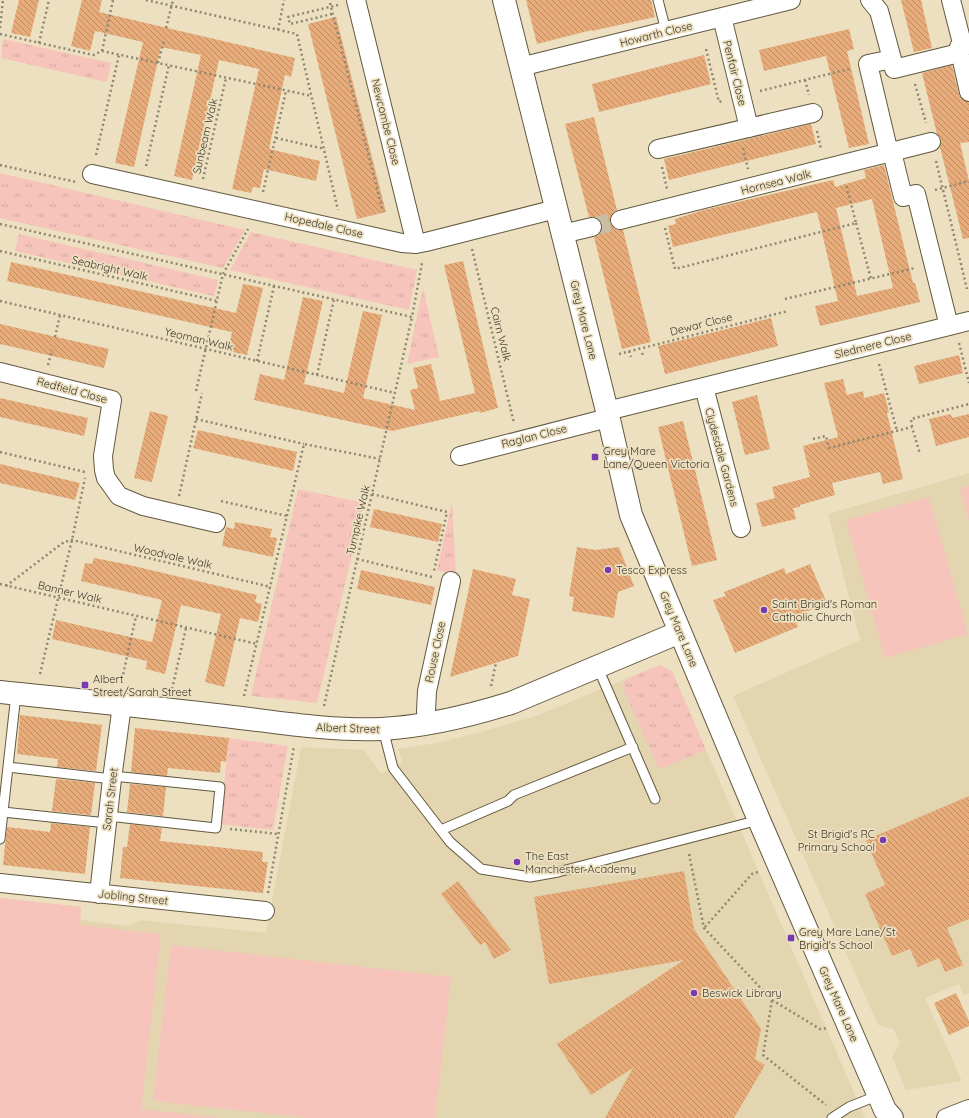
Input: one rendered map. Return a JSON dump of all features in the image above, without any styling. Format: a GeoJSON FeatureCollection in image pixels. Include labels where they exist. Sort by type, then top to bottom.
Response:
{"type":"FeatureCollection","features":[{"type":"Feature","properties":{"kind":"street","name":"Newcombe Close"},"geometry":{"type":"LineString","coordinates":[[356,0],[421,243]]}},
{"type":"Feature","properties":{"kind":"street","name":"Grey Mare Lane"},"geometry":{"type":"LineString","coordinates":[[504,0],[631,515],[759,820],[879,1095],[886,1110],[892,1118]]}},
{"type":"Feature","properties":{"kind":"street","name":"Howarth Close"},"geometry":{"type":"LineString","coordinates":[[520,67],[791,0]]}},
{"type":"Feature","properties":{"kind":"street"},"geometry":{"type":"LineString","coordinates":[[870,0],[879,12],[894,69],[964,48]]}},
{"type":"Feature","properties":{"kind":"street"},"geometry":{"type":"LineString","coordinates":[[951,0],[964,48],[969,92]]}},
{"type":"Feature","properties":{"kind":"street","name":"Penfair Close"},"geometry":{"type":"LineString","coordinates":[[722,17],[740,96],[744,129]]}},
{"type":"Feature","properties":{"kind":"street"},"geometry":{"type":"LineString","coordinates":[[892,59],[868,64],[903,197],[916,194],[933,264],[958,324]]}},
{"type":"Feature","properties":{"kind":"street"},"geometry":{"type":"LineString","coordinates":[[658,150],[813,113]]}},
{"type":"Feature","properties":{"kind":"street","name":"Hornsea Walk"},"geometry":{"type":"LineString","coordinates":[[620,220],[931,142]]}},
{"type":"Feature","properties":{"kind":"street","name":"Hopedale Close"},"geometry":{"type":"LineString","coordinates":[[92,174],[402,243],[421,243],[556,209]]}},
{"type":"Feature","properties":{"kind":"street"},"geometry":{"type":"LineString","coordinates":[[562,234],[592,227]]}},
{"type":"Feature","properties":{"kind":"street","name":"Sledmere Close"},"geometry":{"type":"LineString","coordinates":[[607,414],[704,387],[958,324]]}},
{"type":"Feature","properties":{"kind":"street","name":"Redfield Close"},"geometry":{"type":"LineString","coordinates":[[0,372],[112,400],[103,456],[104,470],[106,478],[119,496],[143,506],[216,523]]}},
{"type":"Feature","properties":{"kind":"street","name":"Clydesdale Gardens"},"geometry":{"type":"LineString","coordinates":[[704,387],[741,528]]}},
{"type":"Feature","properties":{"kind":"street","name":"Raglan Close"},"geometry":{"type":"LineString","coordinates":[[460,456],[607,414]]}},
{"type":"Feature","properties":{"kind":"street","name":"Rouse Close"},"geometry":{"type":"LineString","coordinates":[[428,724],[426,711],[427,691],[451,581]]}},
{"type":"Feature","properties":{"kind":"street","name":"Albert Street"},"geometry":{"type":"LineString","coordinates":[[17,694],[239,717],[298,726],[383,729],[428,724],[486,711],[511,703],[598,668],[680,632]]}},
{"type":"Feature","properties":{"kind":"street","name":"Sarah Street"},"geometry":{"type":"LineString","coordinates":[[99,894],[108,820],[119,704]]}},
{"type":"Feature","properties":{"kind":"street","name":"Jobling Street"},"geometry":{"type":"LineString","coordinates":[[0,883],[265,911]]}},
{"type":"Feature","properties":{"kind":"street"},"geometry":{"type":"LineString","coordinates":[[946,1118],[969,1109]]}},
{"type":"Feature","properties":{"kind":"lane"},"geometry":{"type":"LineString","coordinates":[[658,0],[666,31]]}},
{"type":"Feature","properties":{"kind":"lane"},"geometry":{"type":"LineString","coordinates":[[598,668],[655,799]]}},
{"type":"Feature","properties":{"kind":"lane"},"geometry":{"type":"LineString","coordinates":[[0,839],[17,694]]}},
{"type":"Feature","properties":{"kind":"lane"},"geometry":{"type":"LineString","coordinates":[[383,729],[392,768],[450,842],[481,869],[530,877],[558,872],[759,820]]}},
{"type":"Feature","properties":{"kind":"lane"},"geometry":{"type":"LineString","coordinates":[[441,830],[508,801],[514,795],[632,747]]}},
{"type":"Feature","properties":{"kind":"lane"},"geometry":{"type":"LineString","coordinates":[[3,812],[216,828],[220,788],[8,767]]}},
{"type":"Feature","properties":{"kind":"lane"},"geometry":{"type":"LineString","coordinates":[[835,1116],[848,1107],[879,1095]]}},
{"type":"Feature","properties":{"kind":"path"},"geometry":{"type":"LineString","coordinates":[[0,28],[3,0]]}},
{"type":"Feature","properties":{"kind":"path"},"geometry":{"type":"LineString","coordinates":[[39,43],[49,0]]}},
{"type":"Feature","properties":{"kind":"path"},"geometry":{"type":"LineString","coordinates":[[102,51],[113,0]]}},
{"type":"Feature","properties":{"kind":"path"},"geometry":{"type":"LineString","coordinates":[[146,0],[297,34],[343,230]]}},
{"type":"Feature","properties":{"kind":"path"},"geometry":{"type":"LineString","coordinates":[[166,28],[172,0]]}},
{"type":"Feature","properties":{"kind":"path"},"geometry":{"type":"LineString","coordinates":[[278,30],[284,0]]}},
{"type":"Feature","properties":{"kind":"path"},"geometry":{"type":"LineString","coordinates":[[330,3],[383,212]]}},
{"type":"Feature","properties":{"kind":"path"},"geometry":{"type":"LineString","coordinates":[[328,7],[288,17],[290,24],[332,14]]}},
{"type":"Feature","properties":{"kind":"path"},"geometry":{"type":"LineString","coordinates":[[0,34],[92,55],[102,51],[312,96]]}},
{"type":"Feature","properties":{"kind":"path"},"geometry":{"type":"LineString","coordinates":[[158,63],[164,41]]}},
{"type":"Feature","properties":{"kind":"path"},"geometry":{"type":"LineString","coordinates":[[0,165],[89,186],[120,55]]}},
{"type":"Feature","properties":{"kind":"path"},"geometry":{"type":"LineString","coordinates":[[740,96],[868,64]]}},
{"type":"Feature","properties":{"kind":"path"},"geometry":{"type":"LineString","coordinates":[[142,185],[169,65]]}},
{"type":"Feature","properties":{"kind":"path"},"geometry":{"type":"LineString","coordinates":[[910,65],[931,142],[966,289]]}},
{"type":"Feature","properties":{"kind":"path","name":"Sunbeam Walk"},"geometry":{"type":"LineString","coordinates":[[199,197],[226,78]]}},
{"type":"Feature","properties":{"kind":"path"},"geometry":{"type":"LineString","coordinates":[[196,391],[207,349],[223,274],[248,231],[256,210],[276,138],[286,91]]}},
{"type":"Feature","properties":{"kind":"path"},"geometry":{"type":"LineString","coordinates":[[744,129],[752,187]]}},
{"type":"Feature","properties":{"kind":"path"},"geometry":{"type":"LineString","coordinates":[[276,138],[325,149]]}},
{"type":"Feature","properties":{"kind":"path"},"geometry":{"type":"LineString","coordinates":[[658,150],[675,268],[856,223]]}},
{"type":"Feature","properties":{"kind":"path"},"geometry":{"type":"LineString","coordinates":[[841,165],[871,279]]}},
{"type":"Feature","properties":{"kind":"path"},"geometry":{"type":"LineString","coordinates":[[916,194],[969,181]]}},
{"type":"Feature","properties":{"kind":"path"},"geometry":{"type":"LineString","coordinates":[[0,224],[412,317]]}},
{"type":"Feature","properties":{"kind":"path","name":"Cairn Walk"},"geometry":{"type":"LineString","coordinates":[[468,231],[518,440]]}},
{"type":"Feature","properties":{"kind":"path","name":"Turnpike Walk"},"geometry":{"type":"LineString","coordinates":[[319,727],[412,317],[421,243]]}},
{"type":"Feature","properties":{"kind":"path","name":"Seabright Walk"},"geometry":{"type":"LineString","coordinates":[[0,251],[217,301]]}},
{"type":"Feature","properties":{"kind":"path"},"geometry":{"type":"LineString","coordinates":[[785,299],[933,264]]}},
{"type":"Feature","properties":{"kind":"path"},"geometry":{"type":"LineString","coordinates":[[257,361],[274,286]]}},
{"type":"Feature","properties":{"kind":"path"},"geometry":{"type":"LineString","coordinates":[[317,375],[334,299]]}},
{"type":"Feature","properties":{"kind":"path","name":"Yeoman Walk"},"geometry":{"type":"LineString","coordinates":[[0,301],[395,393]]}},
{"type":"Feature","properties":{"kind":"path","name":"Dewar Close"},"geometry":{"type":"LineString","coordinates":[[619,354],[788,310]]}},
{"type":"Feature","properties":{"kind":"path"},"geometry":{"type":"LineString","coordinates":[[55,337],[60,315]]}},
{"type":"Feature","properties":{"kind":"path"},"geometry":{"type":"LineString","coordinates":[[958,324],[969,383]]}},
{"type":"Feature","properties":{"kind":"path"},"geometry":{"type":"LineString","coordinates":[[874,344],[897,431]]}},
{"type":"Feature","properties":{"kind":"path"},"geometry":{"type":"LineString","coordinates":[[629,351],[631,358]]}},
{"type":"Feature","properties":{"kind":"path"},"geometry":{"type":"LineString","coordinates":[[175,514],[202,393]]}},
{"type":"Feature","properties":{"kind":"path"},"geometry":{"type":"LineString","coordinates":[[920,454],[911,419],[969,404]]}},
{"type":"Feature","properties":{"kind":"path"},"geometry":{"type":"LineString","coordinates":[[196,419],[304,444],[380,459]]}},
{"type":"Feature","properties":{"kind":"path"},"geometry":{"type":"LineString","coordinates":[[813,439],[826,436],[829,448],[912,427]]}},
{"type":"Feature","properties":{"kind":"path"},"geometry":{"type":"LineString","coordinates":[[239,717],[304,444]]}},
{"type":"Feature","properties":{"kind":"path"},"geometry":{"type":"LineString","coordinates":[[0,452],[86,472],[104,470]]}},
{"type":"Feature","properties":{"kind":"path"},"geometry":{"type":"LineString","coordinates":[[17,694],[58,598],[86,472]]}},
{"type":"Feature","properties":{"kind":"path"},"geometry":{"type":"LineString","coordinates":[[372,494],[447,512],[432,577]]}},
{"type":"Feature","properties":{"kind":"path"},"geometry":{"type":"LineString","coordinates":[[221,501],[287,516]]}},
{"type":"Feature","properties":{"kind":"path"},"geometry":{"type":"LineString","coordinates":[[6,586],[64,542],[72,540]]}},
{"type":"Feature","properties":{"kind":"path","name":"Woodvale Walk"},"geometry":{"type":"LineString","coordinates":[[72,540],[270,587]]}},
{"type":"Feature","properties":{"kind":"path"},"geometry":{"type":"LineString","coordinates":[[357,559],[451,581]]}},
{"type":"Feature","properties":{"kind":"path","name":"Banner Walk"},"geometry":{"type":"LineString","coordinates":[[0,584],[257,644]]}},
{"type":"Feature","properties":{"kind":"path"},"geometry":{"type":"LineString","coordinates":[[119,704],[136,616]]}},
{"type":"Feature","properties":{"kind":"path"},"geometry":{"type":"LineString","coordinates":[[167,709],[186,628]]}},
{"type":"Feature","properties":{"kind":"path"},"geometry":{"type":"LineString","coordinates":[[265,911],[298,726]]}},
{"type":"Feature","properties":{"kind":"path"},"geometry":{"type":"LineString","coordinates":[[216,828],[278,834]]}},
{"type":"Feature","properties":{"kind":"path"},"geometry":{"type":"LineString","coordinates":[[685,839],[704,928],[772,1000],[820,1029],[848,1023]]}},
{"type":"Feature","properties":{"kind":"path"},"geometry":{"type":"LineString","coordinates":[[704,928],[752,874],[779,864]]}},
{"type":"Feature","properties":{"kind":"path"},"geometry":{"type":"LineString","coordinates":[[772,1000],[763,1055],[835,1116]]}},
{"type":"Feature","properties":{"kind":"shaded area","name":"St Brigid's RC Primary School"},"geometry":{"type":"Polygon","coordinates":[[[969,473],[969,993],[964,995],[959,984],[925,998],[962,1081],[906,1090],[892,1057],[900,1043],[893,1029],[878,1025],[733,696],[860,640],[828,514],[969,473]]]}},
{"type":"Feature","properties":{"kind":"shaded area","name":"The East Manchester Academy"},"geometry":{"type":"Polygon","coordinates":[[[660,665],[672,671],[865,1118],[0,1118],[0,898],[81,907],[80,920],[128,926],[140,920],[266,933],[301,747],[364,750],[381,774],[403,762],[398,749],[437,743],[533,717],[660,665]]]}},
{"type":"Feature","properties":{"kind":"green space"},"geometry":{"type":"Polygon","coordinates":[[[3,39],[111,63],[107,82],[1,58],[3,39]]]}},
{"type":"Feature","properties":{"kind":"green space"},"geometry":{"type":"Polygon","coordinates":[[[0,173],[245,230],[223,268],[0,218],[0,173]]]}},
{"type":"Feature","properties":{"kind":"green space"},"geometry":{"type":"Polygon","coordinates":[[[251,232],[417,270],[409,310],[230,270],[251,232]]]}},
{"type":"Feature","properties":{"kind":"green space"},"geometry":{"type":"Polygon","coordinates":[[[19,234],[218,280],[214,296],[15,251],[19,234]]]}},
{"type":"Feature","properties":{"kind":"green space"},"geometry":{"type":"Polygon","coordinates":[[[423,288],[439,357],[407,364],[423,288]]]}},
{"type":"Feature","properties":{"kind":"green space"},"geometry":{"type":"Polygon","coordinates":[[[969,486],[969,521],[960,488],[969,486]]]}},
{"type":"Feature","properties":{"kind":"green space"},"geometry":{"type":"Polygon","coordinates":[[[298,489],[364,503],[317,703],[251,696],[298,489]]]}},
{"type":"Feature","properties":{"kind":"green space"},"geometry":{"type":"Polygon","coordinates":[[[929,497],[968,634],[885,658],[846,520],[929,497]]]}},
{"type":"Feature","properties":{"kind":"green space"},"geometry":{"type":"Polygon","coordinates":[[[452,502],[456,575],[437,570],[452,502]]]}},
{"type":"Feature","properties":{"kind":"green space"},"geometry":{"type":"Polygon","coordinates":[[[660,665],[672,671],[706,750],[659,769],[622,686],[627,679],[660,665]]]}},
{"type":"Feature","properties":{"kind":"green space"},"geometry":{"type":"Polygon","coordinates":[[[229,738],[288,746],[273,830],[220,824],[229,738]]]}},
{"type":"Feature","properties":{"kind":"green space"},"geometry":{"type":"Polygon","coordinates":[[[0,898],[81,907],[80,925],[161,934],[141,1109],[221,1118],[0,1118],[0,898]]]}},
{"type":"Feature","properties":{"kind":"green space"},"geometry":{"type":"Polygon","coordinates":[[[171,945],[451,977],[435,1118],[308,1118],[153,1101],[171,945]]]}},
{"type":"Feature","properties":{"kind":"building"},"geometry":{"type":"Polygon","coordinates":[[[19,0],[39,0],[30,37],[11,33],[19,0]]]}},
{"type":"Feature","properties":{"kind":"building"},"geometry":{"type":"Polygon","coordinates":[[[82,0],[102,0],[99,12],[295,58],[291,77],[285,75],[269,149],[320,161],[316,181],[264,169],[260,188],[253,187],[251,193],[232,189],[259,69],[219,60],[192,180],[174,176],[201,55],[161,47],[134,167],[115,163],[143,42],[95,31],[90,51],[71,46],[82,0]]]}},
{"type":"Feature","properties":{"kind":"building"},"geometry":{"type":"Polygon","coordinates":[[[526,0],[651,0],[655,17],[592,30],[537,44],[526,0]]]}},
{"type":"Feature","properties":{"kind":"building"},"geometry":{"type":"Polygon","coordinates":[[[901,0],[921,0],[932,48],[914,52],[901,0]]]}},
{"type":"Feature","properties":{"kind":"building"},"geometry":{"type":"Polygon","coordinates":[[[336,17],[386,212],[357,219],[308,24],[336,17]]]}},
{"type":"Feature","properties":{"kind":"building"},"geometry":{"type":"Polygon","coordinates":[[[849,29],[854,49],[847,51],[869,144],[849,148],[826,56],[764,71],[759,50],[849,29]]]}},
{"type":"Feature","properties":{"kind":"building"},"geometry":{"type":"Polygon","coordinates":[[[704,55],[711,84],[599,112],[592,84],[704,55]]]}},
{"type":"Feature","properties":{"kind":"building"},"geometry":{"type":"Polygon","coordinates":[[[952,65],[959,95],[962,99],[969,102],[969,142],[960,143],[969,181],[969,238],[963,239],[940,147],[941,140],[937,134],[922,73],[952,65]]]}},
{"type":"Feature","properties":{"kind":"building"},"geometry":{"type":"Polygon","coordinates":[[[594,117],[617,210],[613,212],[610,217],[610,223],[613,228],[623,230],[651,342],[622,349],[594,237],[599,235],[602,230],[602,224],[595,217],[589,217],[565,124],[594,117]]]}},
{"type":"Feature","properties":{"kind":"building"},"geometry":{"type":"Polygon","coordinates":[[[811,124],[816,144],[669,180],[664,159],[811,124]]]}},
{"type":"Feature","properties":{"kind":"building"},"geometry":{"type":"Polygon","coordinates":[[[884,165],[913,283],[915,283],[920,302],[820,326],[815,306],[838,301],[817,212],[673,247],[668,226],[676,224],[675,219],[704,210],[833,180],[835,187],[866,178],[864,170],[884,165]],[[872,199],[836,208],[857,296],[893,288],[872,199]]]}},
{"type":"Feature","properties":{"kind":"building"},"geometry":{"type":"Polygon","coordinates":[[[463,261],[498,408],[392,431],[254,400],[260,374],[284,380],[303,297],[323,301],[304,384],[344,393],[363,311],[382,315],[363,398],[415,410],[410,390],[418,388],[413,368],[431,364],[440,401],[475,393],[444,265],[463,261]]]}},
{"type":"Feature","properties":{"kind":"building"},"geometry":{"type":"Polygon","coordinates":[[[11,262],[236,313],[243,284],[263,288],[247,355],[228,351],[232,332],[7,281],[11,262]]]}},
{"type":"Feature","properties":{"kind":"building"},"geometry":{"type":"Polygon","coordinates":[[[771,318],[778,346],[665,374],[658,346],[771,318]]]}},
{"type":"Feature","properties":{"kind":"building"},"geometry":{"type":"Polygon","coordinates":[[[0,324],[109,349],[104,368],[0,344],[0,324]]]}},
{"type":"Feature","properties":{"kind":"building"},"geometry":{"type":"Polygon","coordinates":[[[959,355],[963,373],[919,384],[914,366],[959,355]]]}},
{"type":"Feature","properties":{"kind":"building"},"geometry":{"type":"Polygon","coordinates":[[[843,379],[847,395],[863,391],[864,398],[884,393],[889,412],[887,413],[903,479],[883,484],[880,472],[832,483],[835,495],[793,508],[796,519],[762,527],[756,503],[775,498],[772,487],[810,477],[803,446],[838,437],[824,383],[843,379]]]}},
{"type":"Feature","properties":{"kind":"building"},"geometry":{"type":"Polygon","coordinates":[[[757,395],[770,449],[745,455],[732,402],[757,395]]]}},
{"type":"Feature","properties":{"kind":"building"},"geometry":{"type":"Polygon","coordinates":[[[0,398],[88,418],[84,436],[0,417],[0,398]]]}},
{"type":"Feature","properties":{"kind":"building"},"geometry":{"type":"Polygon","coordinates":[[[150,411],[168,416],[152,482],[134,478],[150,411]]]}},
{"type":"Feature","properties":{"kind":"building"},"geometry":{"type":"Polygon","coordinates":[[[951,414],[952,418],[969,414],[969,437],[936,446],[929,419],[951,414]]]}},
{"type":"Feature","properties":{"kind":"building"},"geometry":{"type":"Polygon","coordinates":[[[683,421],[717,560],[692,566],[658,427],[683,421]]]}},
{"type":"Feature","properties":{"kind":"building"},"geometry":{"type":"Polygon","coordinates":[[[198,430],[297,452],[293,471],[193,448],[198,430]]]}},
{"type":"Feature","properties":{"kind":"building"},"geometry":{"type":"Polygon","coordinates":[[[0,464],[80,483],[75,500],[0,483],[0,464]]]}},
{"type":"Feature","properties":{"kind":"building"},"geometry":{"type":"Polygon","coordinates":[[[374,509],[442,524],[438,542],[370,527],[374,509]]]}},
{"type":"Feature","properties":{"kind":"building"},"geometry":{"type":"Polygon","coordinates":[[[235,522],[272,529],[270,537],[277,538],[273,557],[222,546],[226,527],[234,529],[235,522]]]}},
{"type":"Feature","properties":{"kind":"building"},"geometry":{"type":"Polygon","coordinates":[[[577,547],[595,550],[619,547],[634,586],[618,592],[614,618],[572,611],[574,597],[569,596],[577,547]]]}},
{"type":"Feature","properties":{"kind":"building"},"geometry":{"type":"Polygon","coordinates":[[[94,558],[257,595],[255,602],[262,604],[258,622],[240,618],[224,687],[205,682],[221,614],[181,605],[165,674],[146,669],[147,661],[52,639],[56,620],[152,642],[162,600],[81,581],[85,563],[92,564],[94,558]]]}},
{"type":"Feature","properties":{"kind":"building","name":"Saint Brigid's Roman Catholic Church"},"geometry":{"type":"Polygon","coordinates":[[[810,564],[827,603],[794,617],[798,627],[735,653],[713,600],[726,596],[724,592],[784,568],[786,574],[810,564]]]}},
{"type":"Feature","properties":{"kind":"building"},"geometry":{"type":"Polygon","coordinates":[[[473,569],[516,579],[512,595],[530,599],[518,656],[450,677],[473,569]]]}},
{"type":"Feature","properties":{"kind":"building"},"geometry":{"type":"Polygon","coordinates":[[[361,570],[435,587],[431,605],[357,589],[361,570]]]}},
{"type":"Feature","properties":{"kind":"building"},"geometry":{"type":"Polygon","coordinates":[[[20,715],[102,725],[96,771],[57,767],[58,759],[17,754],[20,715]]]}},
{"type":"Feature","properties":{"kind":"building"},"geometry":{"type":"Polygon","coordinates":[[[135,728],[229,738],[226,762],[221,761],[220,773],[168,768],[167,776],[131,772],[135,728]]]}},
{"type":"Feature","properties":{"kind":"building"},"geometry":{"type":"Polygon","coordinates":[[[56,779],[95,783],[91,815],[52,811],[56,779]]]}},
{"type":"Feature","properties":{"kind":"building"},"geometry":{"type":"Polygon","coordinates":[[[130,784],[166,787],[163,816],[127,812],[130,784]]]}},
{"type":"Feature","properties":{"kind":"building"},"geometry":{"type":"Polygon","coordinates":[[[969,796],[969,919],[947,928],[963,965],[945,972],[939,958],[918,967],[910,949],[892,956],[865,894],[885,885],[866,840],[969,796]]]}},
{"type":"Feature","properties":{"kind":"building"},"geometry":{"type":"Polygon","coordinates":[[[51,823],[90,827],[85,874],[3,865],[7,827],[50,832],[51,823]]]}},
{"type":"Feature","properties":{"kind":"building"},"geometry":{"type":"Polygon","coordinates":[[[130,824],[162,828],[160,841],[263,852],[262,862],[268,862],[263,893],[120,878],[123,847],[127,847],[130,824]]]}},
{"type":"Feature","properties":{"kind":"building"},"geometry":{"type":"Polygon","coordinates":[[[684,871],[694,929],[761,1029],[755,1059],[765,1065],[734,1118],[605,1118],[633,1068],[591,1095],[557,1044],[684,960],[549,984],[534,897],[684,871]]]}},
{"type":"Feature","properties":{"kind":"building"},"geometry":{"type":"Polygon","coordinates":[[[458,881],[511,950],[494,959],[485,942],[480,945],[441,894],[458,881]]]}},
{"type":"Feature","properties":{"kind":"building"},"geometry":{"type":"Polygon","coordinates":[[[956,993],[969,1021],[969,1026],[949,1035],[934,1003],[956,993]]]}},
{"type":"Feature","properties":{"kind":"tunnel"},"geometry":{"type":"LineString","coordinates":[[592,227],[620,220]]}},
{"type":"Feature","properties":{"kind":"place","name":"Grey Mare Lane/Queen Victoria"},"geometry":{"type":"Point","coordinates":[595,457]}},
{"type":"Feature","properties":{"kind":"place","name":"Tesco Express"},"geometry":{"type":"Point","coordinates":[608,570]}},
{"type":"Feature","properties":{"kind":"place","name":"Saint Brigid's Roman Catholic Church"},"geometry":{"type":"Point","coordinates":[764,610]}},
{"type":"Feature","properties":{"kind":"place","name":"Albert Street/Sarah Street"},"geometry":{"type":"Point","coordinates":[85,685]}},
{"type":"Feature","properties":{"kind":"place","name":"St Brigid's RC Primary School"},"geometry":{"type":"Point","coordinates":[883,840]}},
{"type":"Feature","properties":{"kind":"place","name":"The East Manchester Academy"},"geometry":{"type":"Point","coordinates":[517,862]}},
{"type":"Feature","properties":{"kind":"place","name":"Grey Mare Lane/St Brigid's School"},"geometry":{"type":"Point","coordinates":[791,938]}},
{"type":"Feature","properties":{"kind":"place","name":"Beswick Library"},"geometry":{"type":"Point","coordinates":[694,993]}}]}
